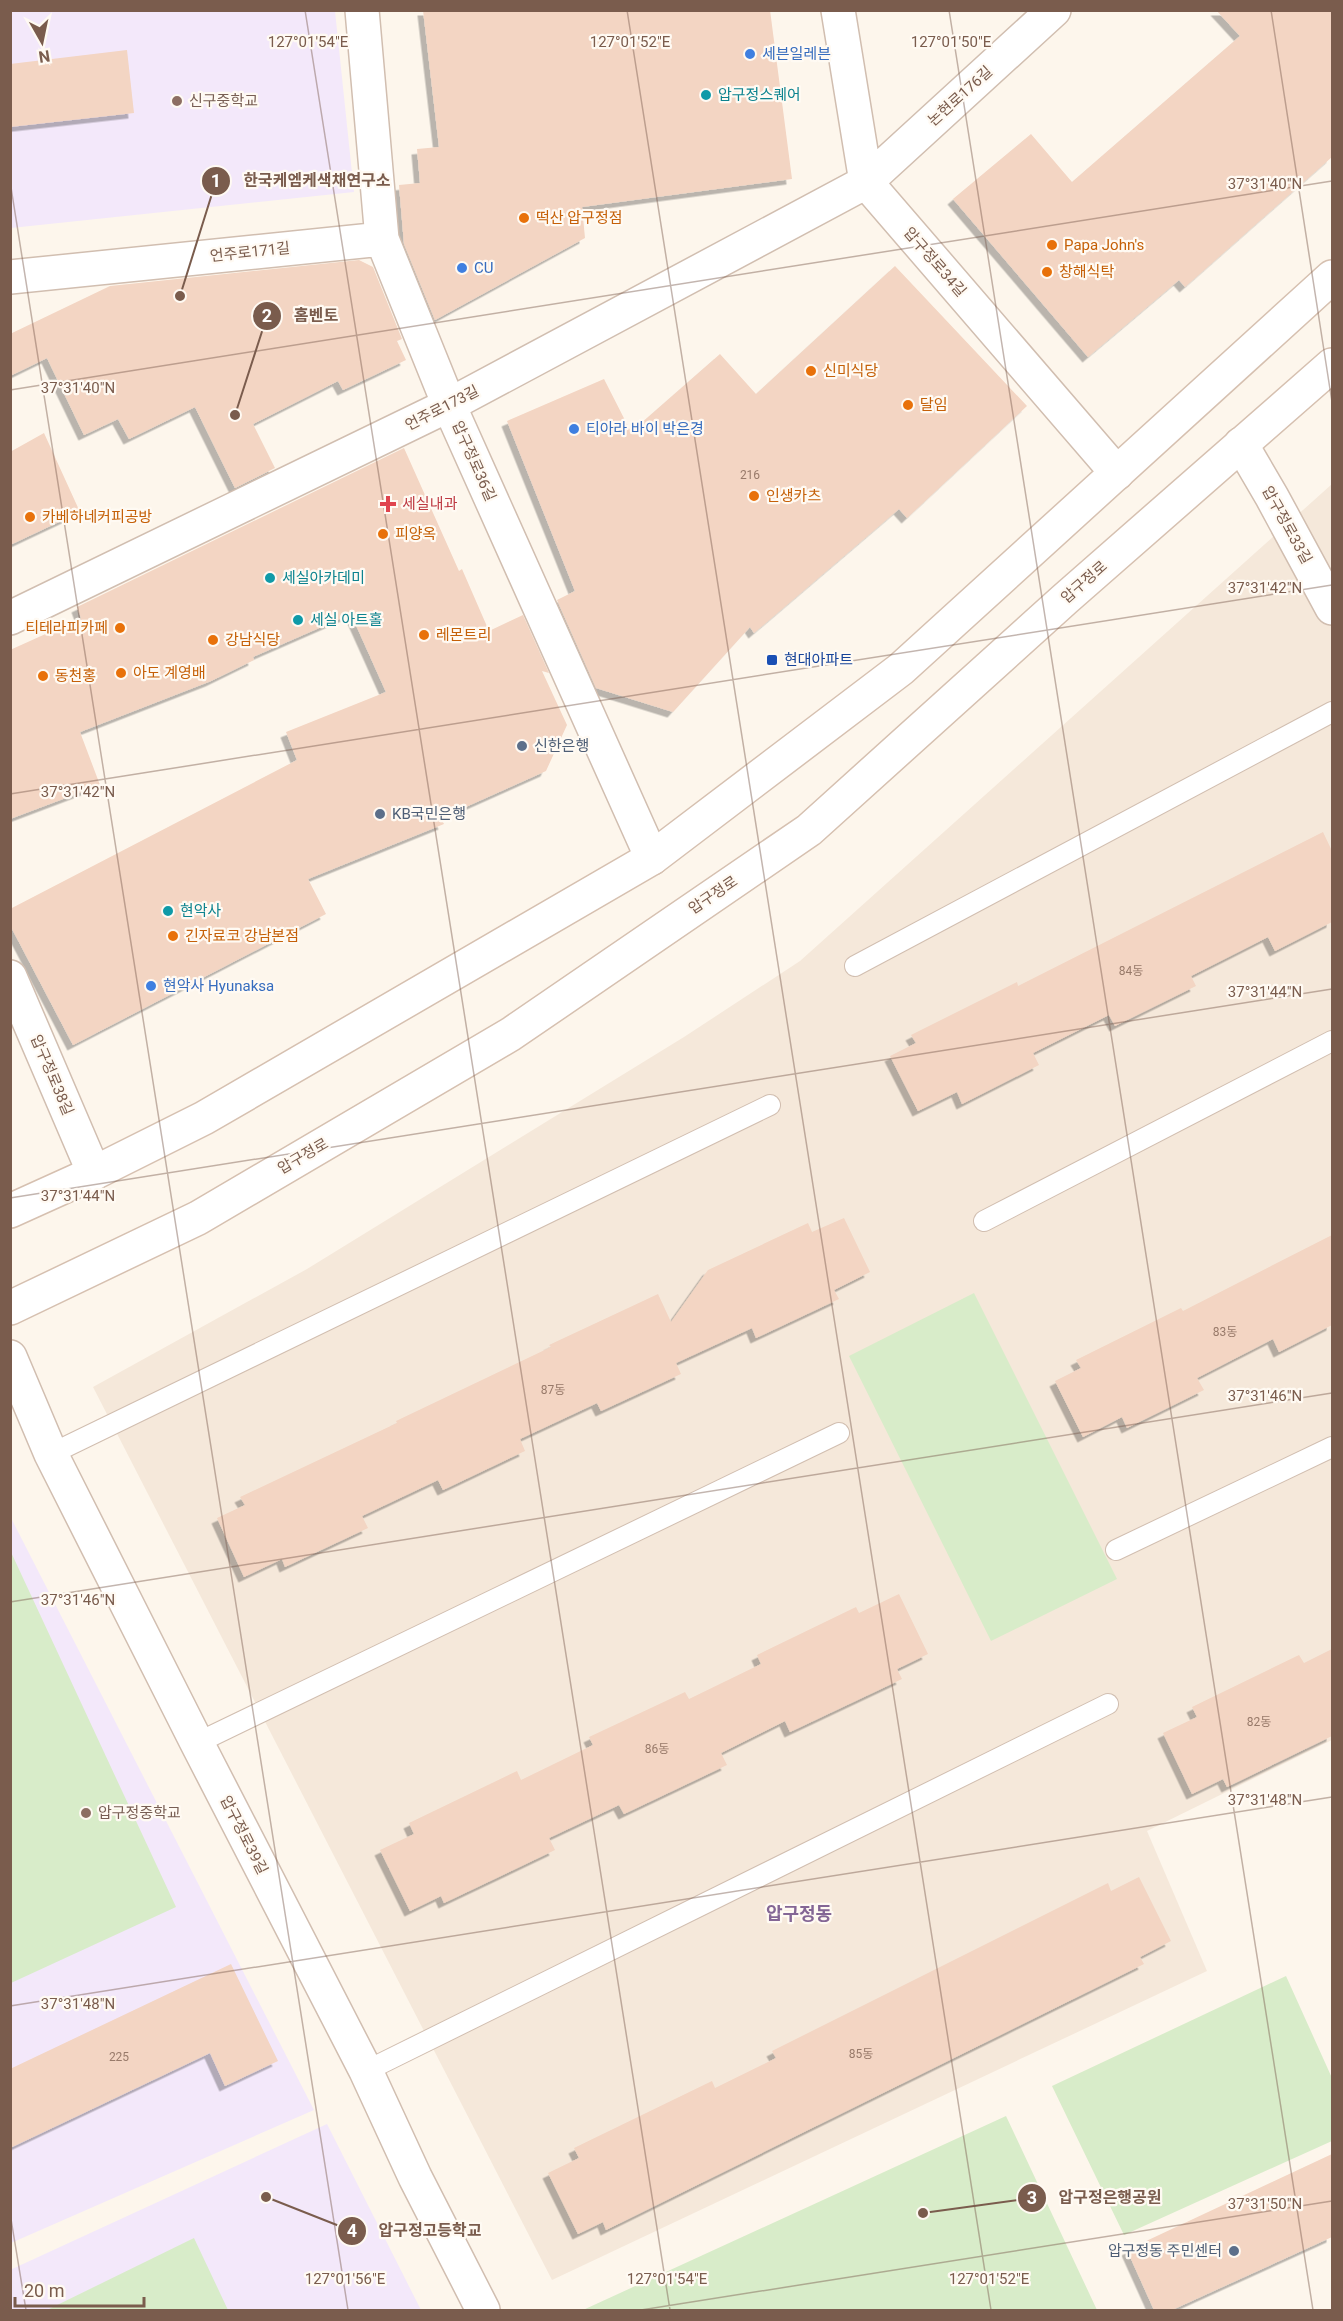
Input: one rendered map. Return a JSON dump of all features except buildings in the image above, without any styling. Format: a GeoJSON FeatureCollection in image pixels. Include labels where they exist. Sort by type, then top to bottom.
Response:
{"type":"FeatureCollection","features":[{"type":"Feature","properties":{"kind":"street","name":"압구정로36길"},"geometry":{"type":"LineString","coordinates":[[362,10],[382,238],[449,405],[652,858]]}},
{"type":"Feature","properties":{"kind":"street"},"geometry":{"type":"LineString","coordinates":[[838,10],[866,182]]}},
{"type":"Feature","properties":{"kind":"street","name":"논현로176길"},"geometry":{"type":"LineString","coordinates":[[866,182],[1054,10]]}},
{"type":"Feature","properties":{"kind":"street","name":"언주로173길"},"geometry":{"type":"LineString","coordinates":[[10,618],[449,405],[866,182]]}},
{"type":"Feature","properties":{"kind":"street","name":"압구정로34길"},"geometry":{"type":"LineString","coordinates":[[866,182],[1117,473]]}},
{"type":"Feature","properties":{"kind":"street","name":"언주로171길"},"geometry":{"type":"LineString","coordinates":[[10,277],[382,238]]}},
{"type":"Feature","properties":{"kind":"street"},"geometry":{"type":"LineString","coordinates":[[10,1211],[94,1173],[204,1118],[652,858],[901,669],[1332,277]]}},
{"type":"Feature","properties":{"kind":"street","name":"압구정로"},"geometry":{"type":"LineString","coordinates":[[10,1308],[198,1218],[511,1034],[809,830],[1074,591],[1332,365]]}},
{"type":"Feature","properties":{"kind":"street","name":"압구정로33길"},"geometry":{"type":"LineString","coordinates":[[1241,444],[1332,608]]}},
{"type":"Feature","properties":{"kind":"street","name":"압구정로38길"},"geometry":{"type":"LineString","coordinates":[[10,977],[94,1173]]}},
{"type":"Feature","properties":{"kind":"street","name":"압구정로39길"},"geometry":{"type":"LineString","coordinates":[[10,1358],[51,1454],[366,2071],[415,2177],[483,2310]]}},
{"type":"Feature","properties":{"kind":"lane"},"geometry":{"type":"LineString","coordinates":[[855,966],[1332,712]]}},
{"type":"Feature","properties":{"kind":"lane"},"geometry":{"type":"LineString","coordinates":[[984,1221],[1332,1041]]}},
{"type":"Feature","properties":{"kind":"lane"},"geometry":{"type":"LineString","coordinates":[[51,1454],[770,1105]]}},
{"type":"Feature","properties":{"kind":"lane"},"geometry":{"type":"LineString","coordinates":[[197,1743],[839,1433]]}},
{"type":"Feature","properties":{"kind":"lane"},"geometry":{"type":"LineString","coordinates":[[1116,1550],[1332,1447]]}},
{"type":"Feature","properties":{"kind":"lane"},"geometry":{"type":"LineString","coordinates":[[366,2071],[1108,1704]]}},
{"type":"Feature","properties":{"kind":"shaded area","name":"신구중학교"},"geometry":{"type":"Polygon","coordinates":[[[10,11],[335,11],[354,192],[11,228],[10,11]]]}},
{"type":"Feature","properties":{"kind":"shaded area"},"geometry":{"type":"Polygon","coordinates":[[[1332,484],[1332,1740],[1147,1831],[1207,1971],[552,2280],[93,1387],[307,1269],[684,1037],[800,961],[1332,484]]]}},
{"type":"Feature","properties":{"kind":"shaded area","name":"압구정중학교"},"geometry":{"type":"Polygon","coordinates":[[[10,1516],[314,2110],[11,2243],[10,2243],[10,1516]]]}},
{"type":"Feature","properties":{"kind":"shaded area"},"geometry":{"type":"Polygon","coordinates":[[[327,2124],[421,2310],[11,2310],[10,2270],[327,2124]]]}},
{"type":"Feature","properties":{"kind":"green space"},"geometry":{"type":"Polygon","coordinates":[[[974,1293],[1117,1579],[991,1641],[849,1356],[974,1293]]]}},
{"type":"Feature","properties":{"kind":"green space"},"geometry":{"type":"Polygon","coordinates":[[[10,1550],[176,1907],[11,1983],[10,1983],[10,1550]]]}},
{"type":"Feature","properties":{"kind":"green space"},"geometry":{"type":"Polygon","coordinates":[[[1286,1976],[1332,2078],[1332,2141],[1124,2235],[1052,2086],[1286,1976]]]}},
{"type":"Feature","properties":{"kind":"green space"},"geometry":{"type":"Polygon","coordinates":[[[1006,2116],[1097,2310],[583,2310],[1006,2116]]]}},
{"type":"Feature","properties":{"kind":"green space"},"geometry":{"type":"Polygon","coordinates":[[[194,2238],[228,2310],[47,2310],[194,2238]]]}},
{"type":"Feature","properties":{"kind":"place","name":"세븐일레븐"},"geometry":{"type":"Point","coordinates":[750,54]}},
{"type":"Feature","properties":{"kind":"place","name":"압구정스퀘어"},"geometry":{"type":"Point","coordinates":[706,95]}},
{"type":"Feature","properties":{"kind":"place","name":"신구중학교"},"geometry":{"type":"Point","coordinates":[177,101]}},
{"type":"Feature","properties":{"kind":"place","name":"떡산 압구정점"},"geometry":{"type":"Point","coordinates":[524,218]}},
{"type":"Feature","properties":{"kind":"place","name":"Papa John's"},"geometry":{"type":"Point","coordinates":[1052,245]}},
{"type":"Feature","properties":{"kind":"place","name":"CU"},"geometry":{"type":"Point","coordinates":[462,268]}},
{"type":"Feature","properties":{"kind":"place","name":"창해식탁"},"geometry":{"type":"Point","coordinates":[1047,272]}},
{"type":"Feature","properties":{"kind":"place","name":"한국케엠케색채연구소"},"geometry":{"type":"Point","coordinates":[180,296]}},
{"type":"Feature","properties":{"kind":"place","name":"신미식당"},"geometry":{"type":"Point","coordinates":[811,371]}},
{"type":"Feature","properties":{"kind":"place","name":"달임"},"geometry":{"type":"Point","coordinates":[908,405]}},
{"type":"Feature","properties":{"kind":"place","name":"홈벤토"},"geometry":{"type":"Point","coordinates":[235,415]}},
{"type":"Feature","properties":{"kind":"place","name":"티아라 바이 박은경"},"geometry":{"type":"Point","coordinates":[574,429]}},
{"type":"Feature","properties":{"kind":"place","name":"인생카츠"},"geometry":{"type":"Point","coordinates":[754,496]}},
{"type":"Feature","properties":{"kind":"place","name":"세실내과"},"geometry":{"type":"Point","coordinates":[388,504]}},
{"type":"Feature","properties":{"kind":"place","name":"카베하네커피공방"},"geometry":{"type":"Point","coordinates":[30,517]}},
{"type":"Feature","properties":{"kind":"place","name":"피양옥"},"geometry":{"type":"Point","coordinates":[383,534]}},
{"type":"Feature","properties":{"kind":"place","name":"세실아카데미"},"geometry":{"type":"Point","coordinates":[270,578]}},
{"type":"Feature","properties":{"kind":"place","name":"세실 아트홀"},"geometry":{"type":"Point","coordinates":[298,620]}},
{"type":"Feature","properties":{"kind":"place","name":"티테라피카페"},"geometry":{"type":"Point","coordinates":[120,628]}},
{"type":"Feature","properties":{"kind":"place","name":"레몬트리"},"geometry":{"type":"Point","coordinates":[424,635]}},
{"type":"Feature","properties":{"kind":"place","name":"강남식당"},"geometry":{"type":"Point","coordinates":[213,640]}},
{"type":"Feature","properties":{"kind":"place","name":"현대아파트"},"geometry":{"type":"Point","coordinates":[772,660]}},
{"type":"Feature","properties":{"kind":"place","name":"아도 계영배"},"geometry":{"type":"Point","coordinates":[121,673]}},
{"type":"Feature","properties":{"kind":"place","name":"동천홍"},"geometry":{"type":"Point","coordinates":[43,676]}},
{"type":"Feature","properties":{"kind":"place","name":"신한은행"},"geometry":{"type":"Point","coordinates":[522,746]}},
{"type":"Feature","properties":{"kind":"place","name":"KB국민은행"},"geometry":{"type":"Point","coordinates":[380,814]}},
{"type":"Feature","properties":{"kind":"place","name":"현악사"},"geometry":{"type":"Point","coordinates":[168,911]}},
{"type":"Feature","properties":{"kind":"place","name":"긴자료코 강남본점"},"geometry":{"type":"Point","coordinates":[173,936]}},
{"type":"Feature","properties":{"kind":"place","name":"현악사 Hyunaksa"},"geometry":{"type":"Point","coordinates":[151,986]}},
{"type":"Feature","properties":{"kind":"place","name":"압구정중학교"},"geometry":{"type":"Point","coordinates":[86,1813]}},
{"type":"Feature","properties":{"kind":"place","name":"압구정고등학교"},"geometry":{"type":"Point","coordinates":[266,2197]}},
{"type":"Feature","properties":{"kind":"place","name":"압구정은행공원"},"geometry":{"type":"Point","coordinates":[923,2213]}},
{"type":"Feature","properties":{"kind":"place","name":"압구정동 주민센터"},"geometry":{"type":"Point","coordinates":[1234,2251]}},
{"type":"Feature","properties":{"kind":"district","name":"압구정동"},"geometry":{"type":"Point","coordinates":[799,1913]}}]}
